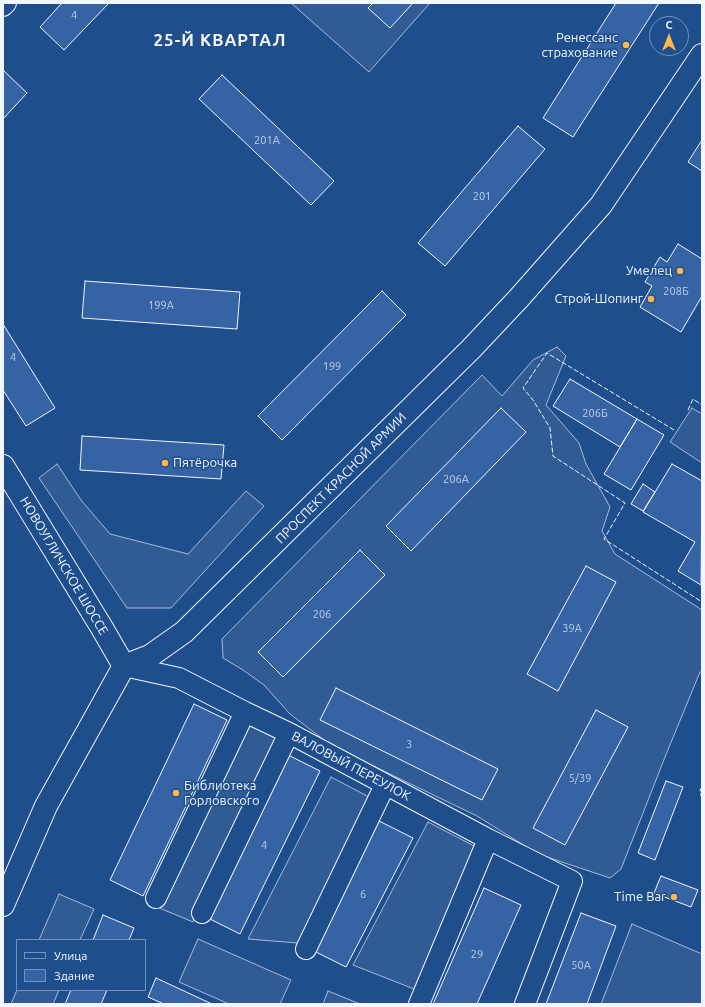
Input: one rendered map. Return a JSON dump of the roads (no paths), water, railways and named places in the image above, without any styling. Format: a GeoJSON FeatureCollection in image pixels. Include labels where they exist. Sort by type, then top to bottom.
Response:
{"type":"FeatureCollection","features":[{"type":"Feature","properties":{"kind":"main road","name":"ПРОСПЕКТ КРАСНОЙ АРМИИ"},"geometry":{"type":"LineString","coordinates":[[124,666],[150,656],[184,632],[454,366],[510,308],[601,205],[702,55]]}},
{"type":"Feature","properties":{"kind":"main road","name":"НОВОУГЛИЧСКОЕ ШОССЕ"},"geometry":{"type":"LineString","coordinates":[[3,466],[124,666]]}},
{"type":"Feature","properties":{"kind":"main road"},"geometry":{"type":"LineString","coordinates":[[3,905],[46,806],[124,666]]}},
{"type":"Feature","properties":{"kind":"street"},"geometry":{"type":"LineString","coordinates":[[3,6],[6,3]]}},
{"type":"Feature","properties":{"kind":"street","name":"ВАЛОВЫЙ ПЕРЕУЛОК"},"geometry":{"type":"LineString","coordinates":[[124,666],[179,678],[289,733],[488,839],[572,881],[526,1004]]}},
{"type":"Feature","properties":{"kind":"street"},"geometry":{"type":"LineString","coordinates":[[156,898],[245,712]]}},
{"type":"Feature","properties":{"kind":"street"},"geometry":{"type":"LineString","coordinates":[[202,913],[289,733]]}},
{"type":"Feature","properties":{"kind":"street"},"geometry":{"type":"LineString","coordinates":[[306,949],[385,785]]}},
{"type":"Feature","properties":{"kind":"street"},"geometry":{"type":"LineString","coordinates":[[419,1004],[488,839]]}},
{"type":"Feature","properties":{"kind":"place","name":"Ренессанс страхование"},"geometry":{"type":"Point","coordinates":[626,45]}},
{"type":"Feature","properties":{"kind":"place","name":"Умелец"},"geometry":{"type":"Point","coordinates":[680,271]}},
{"type":"Feature","properties":{"kind":"place","name":"Строй-Шопинг"},"geometry":{"type":"Point","coordinates":[651,299]}},
{"type":"Feature","properties":{"kind":"place","name":"Пятёрочка"},"geometry":{"type":"Point","coordinates":[165,463]}},
{"type":"Feature","properties":{"kind":"place","name":"Библиотека Горловского"},"geometry":{"type":"Point","coordinates":[176,793]}},
{"type":"Feature","properties":{"kind":"place","name":"Time Bar"},"geometry":{"type":"Point","coordinates":[674,897]}},
{"type":"Feature","properties":{"kind":"district","name":"25-Й КВАРТАЛ"},"geometry":{"type":"Point","coordinates":[220,40]}}]}
